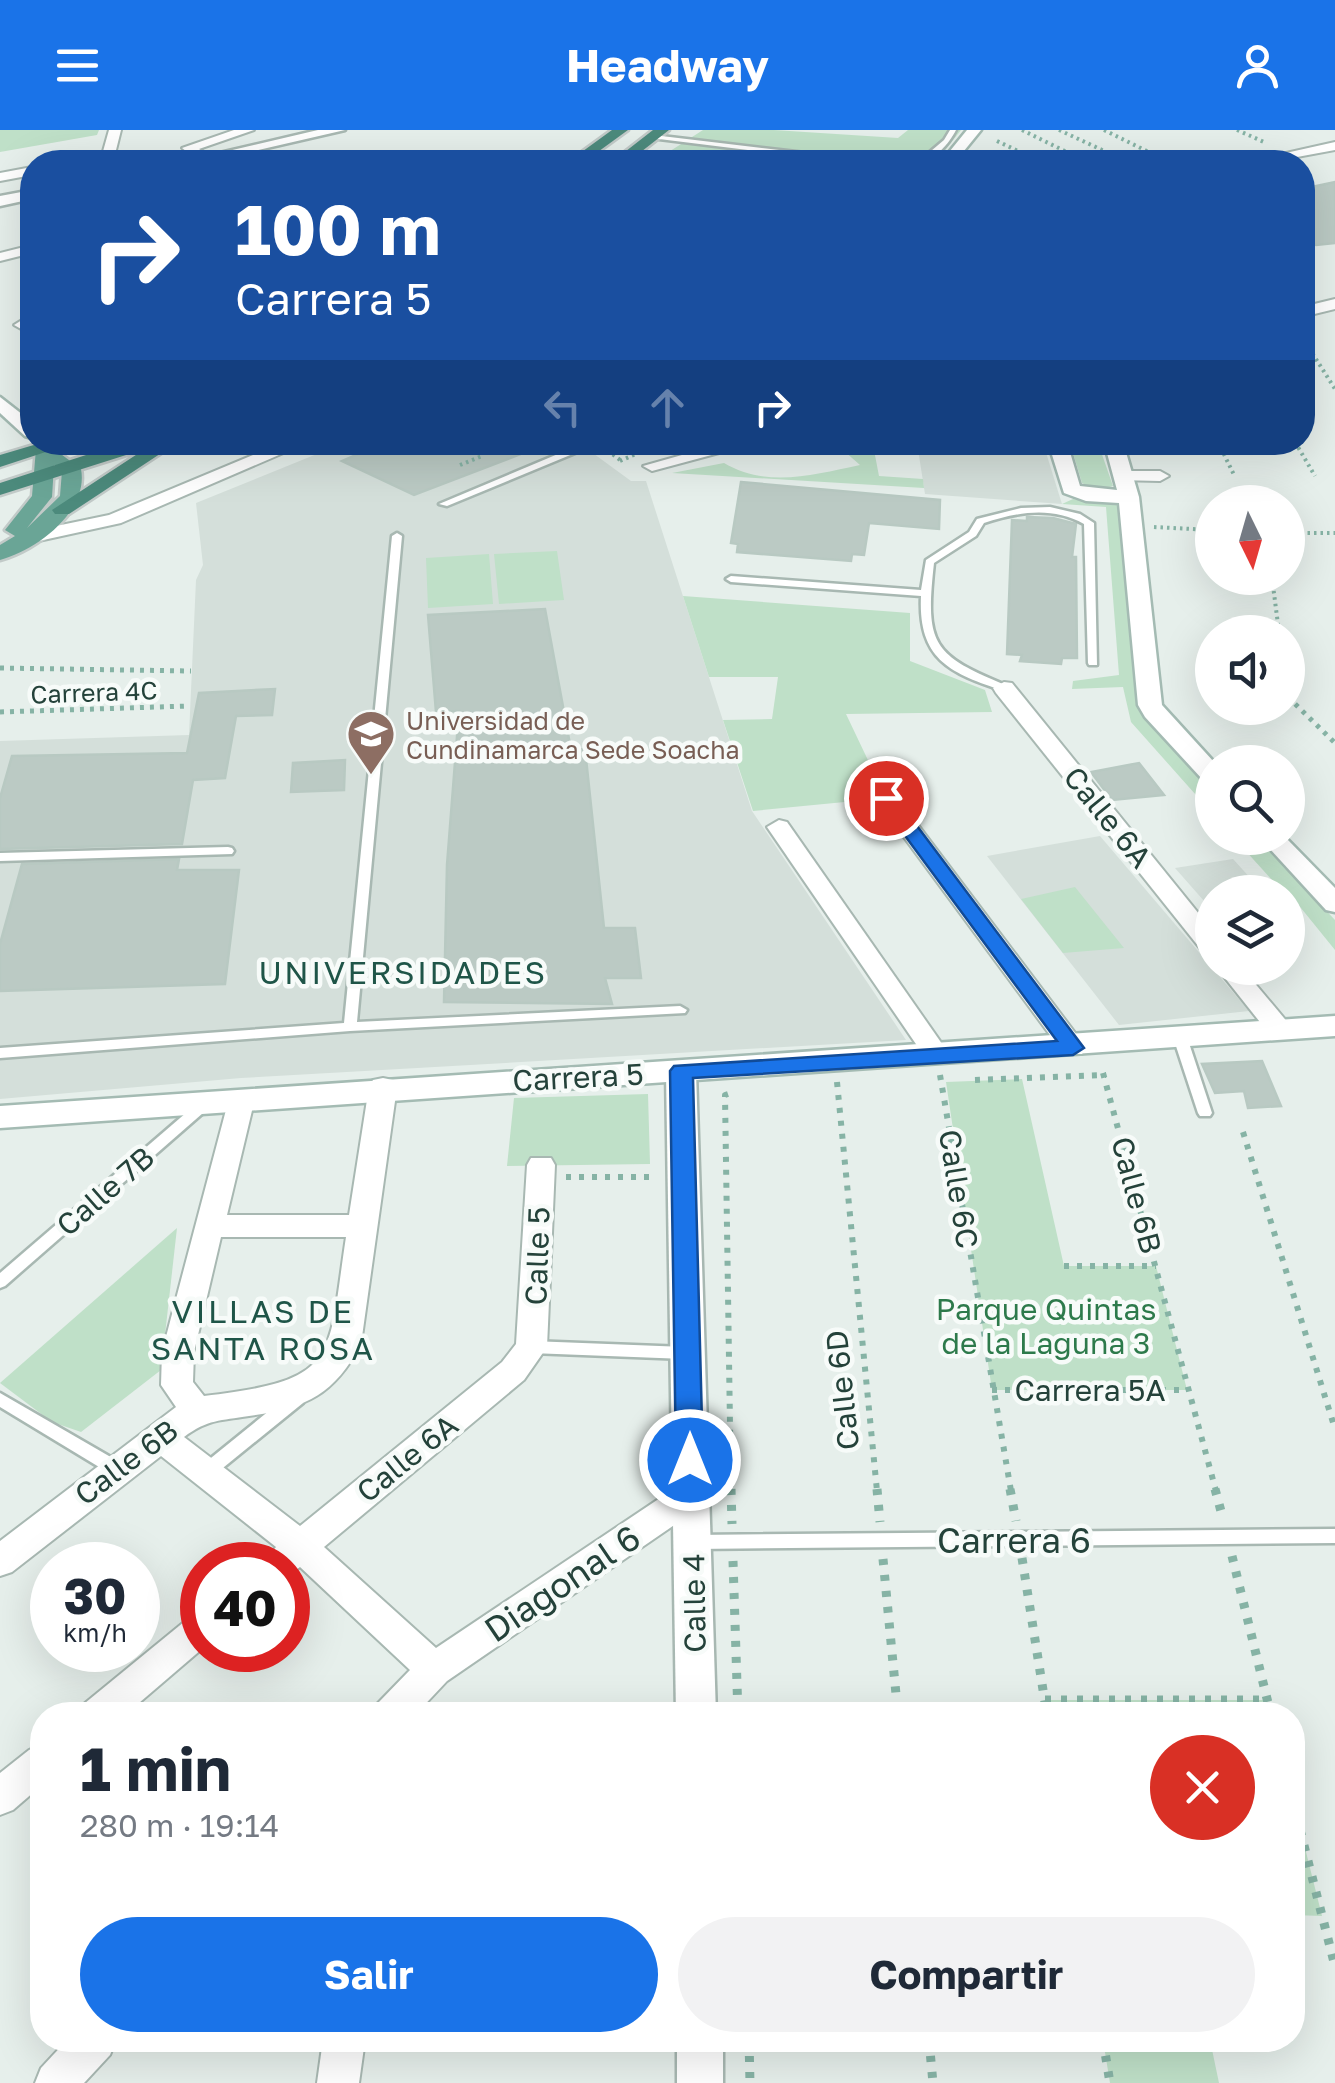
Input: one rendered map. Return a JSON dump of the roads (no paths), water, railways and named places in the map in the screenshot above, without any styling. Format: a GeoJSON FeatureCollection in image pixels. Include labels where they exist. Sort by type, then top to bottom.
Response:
{"type":"FeatureCollection","features":[{"type":"Feature","properties":{"kind":"highway"},"geometry":{"type":"LineString","coordinates":[[592,150],[621,130]]}},
{"type":"Feature","properties":{"kind":"highway"},"geometry":{"type":"LineString","coordinates":[[636,150],[658,134]]}},
{"type":"Feature","properties":{"kind":"highway"},"geometry":{"type":"LineString","coordinates":[[0,489],[110,455]]}},
{"type":"Feature","properties":{"kind":"highway"},"geometry":{"type":"LineString","coordinates":[[62,510],[149,455]]}},
{"type":"Feature","properties":{"kind":"main road"},"geometry":{"type":"LineString","coordinates":[[253,150],[338,130]]}},
{"type":"Feature","properties":{"kind":"main road"},"geometry":{"type":"LineString","coordinates":[[958,150],[974,130]]}},
{"type":"Feature","properties":{"kind":"main road"},"geometry":{"type":"LineString","coordinates":[[0,402],[20,422]]}},
{"type":"Feature","properties":{"kind":"main road"},"geometry":{"type":"LineString","coordinates":[[0,543],[31,515],[42,497],[46,477],[42,455]]}},
{"type":"Feature","properties":{"kind":"main road"},"geometry":{"type":"LineString","coordinates":[[0,554],[62,510],[73,493],[71,469],[56,455]]}},
{"type":"Feature","properties":{"kind":"main road"},"geometry":{"type":"LineString","coordinates":[[1061,455],[1072,489],[1086,495],[1126,486]]}},
{"type":"Feature","properties":{"kind":"main road"},"geometry":{"type":"LineString","coordinates":[[1117,455],[1126,486],[1150,704],[1195,757]]}},
{"type":"Feature","properties":{"kind":"main road"},"geometry":{"type":"LineString","coordinates":[[0,506],[31,515]]}},
{"type":"Feature","properties":{"kind":"main road"},"geometry":{"type":"LineString","coordinates":[[1288,855],[1335,904]]}},
{"type":"Feature","properties":{"kind":"main road","name":"Carrera 5"},"geometry":{"type":"LineString","coordinates":[[0,1117],[383,1087],[682,1071],[934,1073],[1073,1048],[1335,1026]]}},
{"type":"Feature","properties":{"kind":"main road","name":"Calle 4"},"geometry":{"type":"LineString","coordinates":[[682,1071],[696,1702]]}},
{"type":"Feature","properties":{"kind":"main road"},"geometry":{"type":"LineString","coordinates":[[700,2052],[700,2083]]}},
{"type":"Feature","properties":{"kind":"street"},"geometry":{"type":"LineString","coordinates":[[1322,130],[1335,136]]}},
{"type":"Feature","properties":{"kind":"street"},"geometry":{"type":"LineString","coordinates":[[180,131],[218,139]]}},
{"type":"Feature","properties":{"kind":"street"},"geometry":{"type":"LineString","coordinates":[[191,150],[243,131]]}},
{"type":"Feature","properties":{"kind":"street"},"geometry":{"type":"LineString","coordinates":[[25,538],[114,519],[269,455]]}},
{"type":"Feature","properties":{"kind":"street"},"geometry":{"type":"LineString","coordinates":[[652,466],[698,455]]}},
{"type":"Feature","properties":{"kind":"street"},"geometry":{"type":"LineString","coordinates":[[1126,486],[1160,476]]}},
{"type":"Feature","properties":{"kind":"street","name":"Calle 6A"},"geometry":{"type":"LineString","coordinates":[[1004,688],[1195,925]]}},
{"type":"Feature","properties":{"kind":"street"},"geometry":{"type":"LineString","coordinates":[[886,798],[1073,1048]]}},
{"type":"Feature","properties":{"kind":"street"},"geometry":{"type":"LineString","coordinates":[[779,826],[934,1073]]}},
{"type":"Feature","properties":{"kind":"street"},"geometry":{"type":"LineString","coordinates":[[1244,985],[1280,1030]]}},
{"type":"Feature","properties":{"kind":"street"},"geometry":{"type":"LineString","coordinates":[[313,1385],[330,1369],[345,1344],[383,1087]]}},
{"type":"Feature","properties":{"kind":"street"},"geometry":{"type":"LineString","coordinates":[[196,1410],[178,1385],[178,1352],[241,1098]]}},
{"type":"Feature","properties":{"kind":"street","name":"Calle 5"},"geometry":{"type":"LineString","coordinates":[[531,1347],[536,1310],[540,1171]]}},
{"type":"Feature","properties":{"kind":"street"},"geometry":{"type":"LineString","coordinates":[[212,1226],[362,1226]]}},
{"type":"Feature","properties":{"kind":"street","name":"Calle 6A"},"geometry":{"type":"LineString","coordinates":[[306,1542],[513,1371],[531,1347]]}},
{"type":"Feature","properties":{"kind":"street","name":"Calle 6B"},"geometry":{"type":"LineString","coordinates":[[0,1561],[115,1468],[196,1410],[254,1402],[313,1385]]}},
{"type":"Feature","properties":{"kind":"street"},"geometry":{"type":"LineString","coordinates":[[158,1436],[207,1471],[275,1542]]}},
{"type":"Feature","properties":{"kind":"street","name":"Diagonal 6"},"geometry":{"type":"LineString","coordinates":[[403,1702],[434,1670],[690,1496]]}},
{"type":"Feature","properties":{"kind":"street"},"geometry":{"type":"LineString","coordinates":[[310,1573],[434,1670]]}},
{"type":"Feature","properties":{"kind":"street"},"geometry":{"type":"LineString","coordinates":[[114,1702],[180,1646]]}},
{"type":"Feature","properties":{"kind":"street"},"geometry":{"type":"LineString","coordinates":[[0,1797],[30,1772]]}},
{"type":"Feature","properties":{"kind":"street"},"geometry":{"type":"LineString","coordinates":[[56,2083],[84,2052]]}},
{"type":"Feature","properties":{"kind":"street"},"geometry":{"type":"LineString","coordinates":[[338,2083],[342,2052]]}},
{"type":"Feature","properties":{"kind":"lane"},"geometry":{"type":"LineString","coordinates":[[936,150],[953,130]]}},
{"type":"Feature","properties":{"kind":"lane"},"geometry":{"type":"LineString","coordinates":[[658,134],[770,150]]}},
{"type":"Feature","properties":{"kind":"lane"},"geometry":{"type":"LineString","coordinates":[[444,504],[563,455]]}},
{"type":"Feature","properties":{"kind":"lane"},"geometry":{"type":"LineString","coordinates":[[1004,688],[946,663],[930,647],[925,593],[928,562],[973,534],[980,520],[1013,509],[1074,512],[1089,523],[1093,663]]}},
{"type":"Feature","properties":{"kind":"lane"},"geometry":{"type":"LineString","coordinates":[[350,1028],[397,536]]}},
{"type":"Feature","properties":{"kind":"lane"},"geometry":{"type":"LineString","coordinates":[[732,580],[925,593]]}},
{"type":"Feature","properties":{"kind":"lane"},"geometry":{"type":"LineString","coordinates":[[0,857],[228,851]]}},
{"type":"Feature","properties":{"kind":"lane"},"geometry":{"type":"LineString","coordinates":[[0,1053],[680,1010]]}},
{"type":"Feature","properties":{"kind":"lane"},"geometry":{"type":"LineString","coordinates":[[1180,1037],[1204,1113]]}},
{"type":"Feature","properties":{"kind":"lane","name":"Calle 7B"},"geometry":{"type":"LineString","coordinates":[[0,1282],[210,1100]]}},
{"type":"Feature","properties":{"kind":"lane"},"geometry":{"type":"LineString","coordinates":[[531,1347],[689,1354]]}},
{"type":"Feature","properties":{"kind":"lane"},"geometry":{"type":"LineString","coordinates":[[207,1471],[313,1385]]}},
{"type":"Feature","properties":{"kind":"lane"},"geometry":{"type":"LineString","coordinates":[[0,1400],[115,1468]]}},
{"type":"Feature","properties":{"kind":"lane","name":"Carrera 6"},"geometry":{"type":"LineString","coordinates":[[693,1542],[1020,1542],[1335,1536]]}},
{"type":"Feature","properties":{"kind":"place","name":"Universidad de Cundinamarca Sede Soacha"},"geometry":{"type":"Point","coordinates":[371,776]}},
{"type":"Feature","properties":{"kind":"district","name":"UNIVERSIDADES"},"geometry":{"type":"Point","coordinates":[403,972]}},
{"type":"Feature","properties":{"kind":"district","name":"VILLAS DE SANTA ROSA"},"geometry":{"type":"Point","coordinates":[263,1330]}},
{"type":"Feature","properties":{"kind":"park label","name":"Parque Quintas de la Laguna 3"},"geometry":{"type":"Point","coordinates":[1046,1326]}}]}
